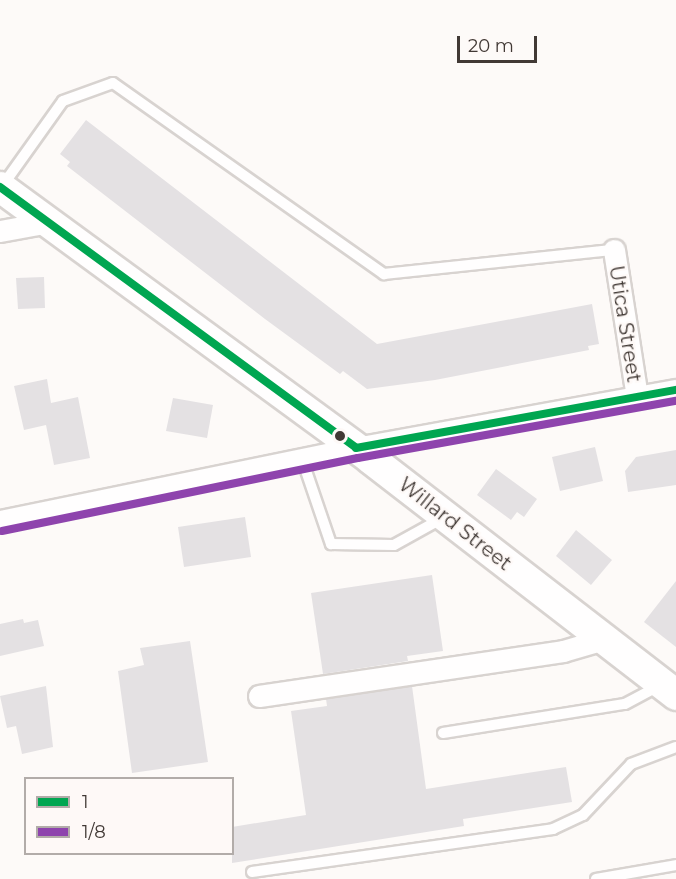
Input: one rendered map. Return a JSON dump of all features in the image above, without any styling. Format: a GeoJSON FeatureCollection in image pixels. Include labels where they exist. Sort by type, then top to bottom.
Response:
{"type":"FeatureCollection","features":[{"type":"Feature","properties":{"kind":"main road","name":"Willard Street"},"geometry":{"type":"LineString","coordinates":[[1,187],[356,448],[669,690]]}},
{"type":"Feature","properties":{"kind":"street"},"geometry":{"type":"LineString","coordinates":[[0,231],[48,222]]}},
{"type":"Feature","properties":{"kind":"street","name":"Utica Street"},"geometry":{"type":"LineString","coordinates":[[614,250],[637,397]]}},
{"type":"Feature","properties":{"kind":"street"},"geometry":{"type":"LineString","coordinates":[[0,520],[356,448],[676,390]]}},
{"type":"Feature","properties":{"kind":"street"},"geometry":{"type":"LineString","coordinates":[[259,696],[563,651],[604,639]]}},
{"type":"Feature","properties":{"kind":"lane"},"geometry":{"type":"LineString","coordinates":[[1,187],[63,101],[113,83],[384,274],[614,250]]}},
{"type":"Feature","properties":{"kind":"lane"},"geometry":{"type":"LineString","coordinates":[[302,459],[331,544],[394,545],[446,517]]}},
{"type":"Feature","properties":{"kind":"lane"},"geometry":{"type":"LineString","coordinates":[[443,733],[625,704],[669,690]]}},
{"type":"Feature","properties":{"kind":"lane"},"geometry":{"type":"LineString","coordinates":[[252,872],[553,829],[583,815],[631,764],[676,747]]}},
{"type":"Feature","properties":{"kind":"lane"},"geometry":{"type":"LineString","coordinates":[[596,879],[676,865]]}},
{"type":"Feature","properties":{"kind":"building"},"geometry":{"type":"Polygon","coordinates":[[[86,120],[377,344],[592,304],[599,344],[588,346],[589,350],[435,380],[367,389],[343,371],[340,374],[265,319],[67,166],[70,162],[60,154],[86,120]]]}},
{"type":"Feature","properties":{"kind":"building"},"geometry":{"type":"Polygon","coordinates":[[[44,277],[45,308],[18,309],[16,278],[44,277]]]}},
{"type":"Feature","properties":{"kind":"building"},"geometry":{"type":"Polygon","coordinates":[[[47,379],[51,403],[78,397],[90,458],[54,465],[46,425],[24,430],[14,386],[47,379]]]}},
{"type":"Feature","properties":{"kind":"building"},"geometry":{"type":"Polygon","coordinates":[[[173,398],[213,405],[207,438],[166,431],[173,398]]]}},
{"type":"Feature","properties":{"kind":"building"},"geometry":{"type":"Polygon","coordinates":[[[595,447],[603,481],[560,491],[552,457],[595,447]]]}},
{"type":"Feature","properties":{"kind":"building"},"geometry":{"type":"Polygon","coordinates":[[[676,450],[676,485],[628,492],[625,471],[636,457],[676,450]]]}},
{"type":"Feature","properties":{"kind":"building"},"geometry":{"type":"Polygon","coordinates":[[[496,469],[537,499],[524,517],[517,512],[511,520],[477,495],[496,469]]]}},
{"type":"Feature","properties":{"kind":"building"},"geometry":{"type":"Polygon","coordinates":[[[245,517],[251,557],[184,567],[178,527],[245,517]]]}},
{"type":"Feature","properties":{"kind":"building"},"geometry":{"type":"Polygon","coordinates":[[[576,530],[612,560],[591,585],[556,556],[576,530]]]}},
{"type":"Feature","properties":{"kind":"building"},"geometry":{"type":"Polygon","coordinates":[[[432,575],[443,651],[407,656],[408,661],[323,674],[311,593],[432,575]]]}},
{"type":"Feature","properties":{"kind":"building"},"geometry":{"type":"Polygon","coordinates":[[[676,581],[676,647],[644,622],[676,581]]]}},
{"type":"Feature","properties":{"kind":"building"},"geometry":{"type":"Polygon","coordinates":[[[23,619],[24,623],[38,620],[44,646],[0,656],[0,624],[23,619]]]}},
{"type":"Feature","properties":{"kind":"building"},"geometry":{"type":"Polygon","coordinates":[[[190,641],[208,762],[132,773],[118,671],[144,665],[140,648],[190,641]]]}},
{"type":"Feature","properties":{"kind":"building"},"geometry":{"type":"Polygon","coordinates":[[[46,686],[53,747],[22,754],[16,726],[7,728],[0,696],[46,686]]]}},
{"type":"Feature","properties":{"kind":"building"},"geometry":{"type":"Polygon","coordinates":[[[412,686],[426,789],[566,767],[572,802],[463,819],[464,826],[232,863],[234,827],[306,815],[291,711],[327,706],[326,699],[412,686]]]}},
{"type":"Feature","properties":{"kind":"transit line","name":"1"},"geometry":{"type":"LineString","coordinates":[[0,187],[356,448],[676,390]]}},
{"type":"Feature","properties":{"kind":"transit line","name":"1/8"},"geometry":{"type":"LineString","coordinates":[[2,531],[358,458],[676,401]]}}]}
